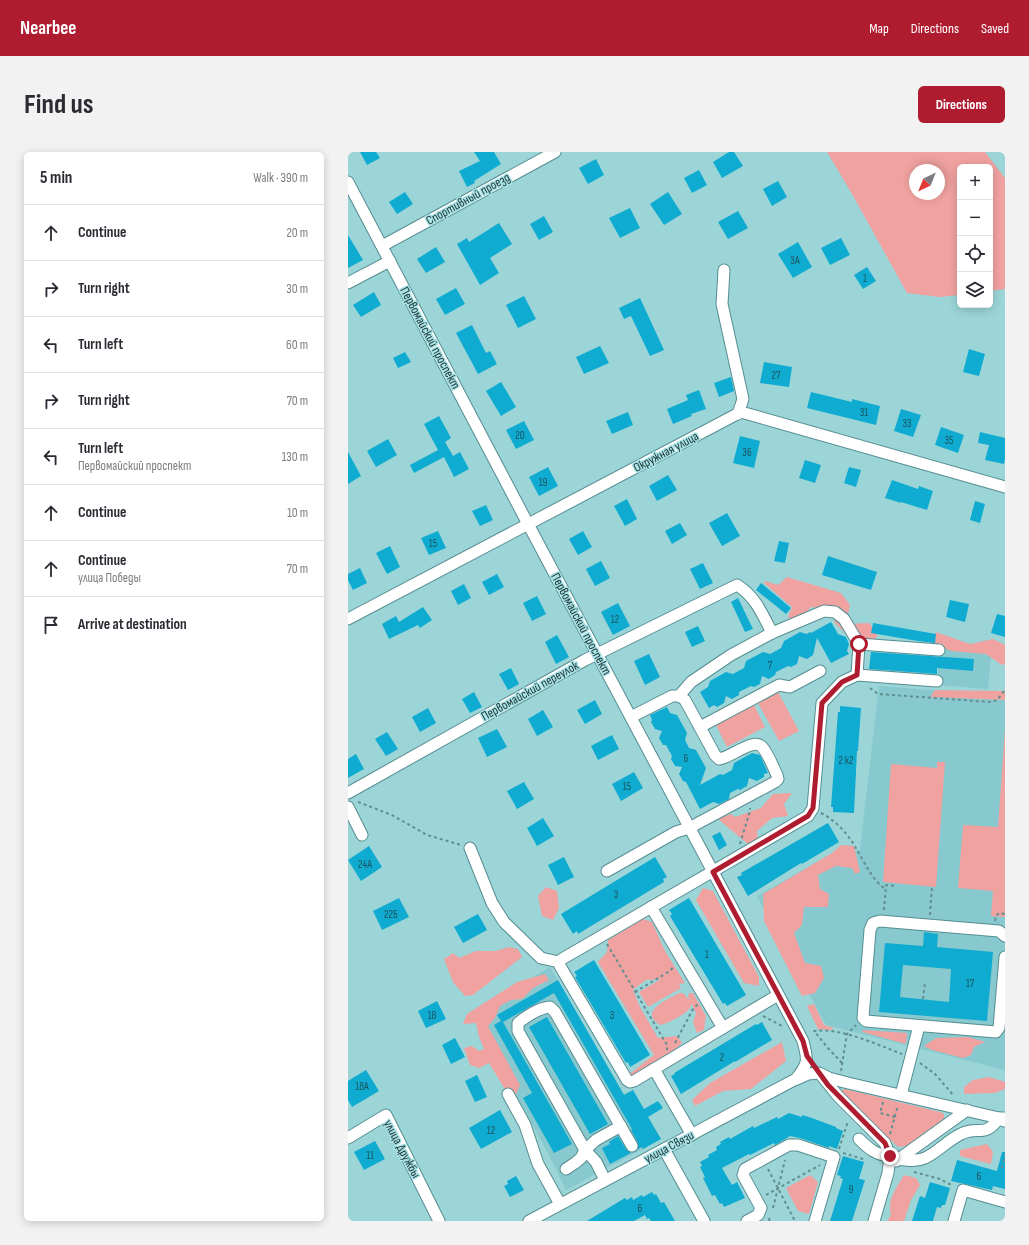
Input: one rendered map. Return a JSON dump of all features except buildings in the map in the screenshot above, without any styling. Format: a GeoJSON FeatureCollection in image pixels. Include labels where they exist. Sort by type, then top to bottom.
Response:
{"type":"FeatureCollection","features":[{"type":"Feature","properties":{"kind":"street","name":"Спортивный проезд"},"geometry":{"type":"LineString","coordinates":[[382,246],[555,152]]}},
{"type":"Feature","properties":{"kind":"street","name":"Первомайский проспект"},"geometry":{"type":"LineString","coordinates":[[348,182],[630,717],[803,1041],[807,1056],[805,1068]]}},
{"type":"Feature","properties":{"kind":"street"},"geometry":{"type":"LineString","coordinates":[[348,283],[390,261]]}},
{"type":"Feature","properties":{"kind":"street"},"geometry":{"type":"LineString","coordinates":[[724,270],[722,304],[743,399],[738,414]]}},
{"type":"Feature","properties":{"kind":"street"},"geometry":{"type":"LineString","coordinates":[[738,414],[741,412],[1005,487]]}},
{"type":"Feature","properties":{"kind":"street","name":"Окружная улица"},"geometry":{"type":"LineString","coordinates":[[348,619],[738,414]]}},
{"type":"Feature","properties":{"kind":"street","name":"Первомайский переулок"},"geometry":{"type":"LineString","coordinates":[[350,800],[597,654],[738,585],[747,591],[758,607],[772,633]]}},
{"type":"Feature","properties":{"kind":"street"},"geometry":{"type":"LineString","coordinates":[[679,696],[691,682],[731,655],[772,633],[824,611],[835,612],[844,619],[859,644],[857,675]]}},
{"type":"Feature","properties":{"kind":"street"},"geometry":{"type":"LineString","coordinates":[[859,644],[939,650]]}},
{"type":"Feature","properties":{"kind":"street"},"geometry":{"type":"LineString","coordinates":[[700,728],[779,685],[790,687],[820,671]]}},
{"type":"Feature","properties":{"kind":"street"},"geometry":{"type":"LineString","coordinates":[[559,962],[602,935],[808,816],[813,808],[822,703],[842,682],[857,675],[937,681]]}},
{"type":"Feature","properties":{"kind":"street"},"geometry":{"type":"LineString","coordinates":[[607,871],[676,832],[689,828],[778,779],[762,747],[758,744],[752,744],[725,758],[719,759],[715,755],[685,700],[679,696],[672,696],[630,717]]}},
{"type":"Feature","properties":{"kind":"street"},"geometry":{"type":"LineString","coordinates":[[350,800],[362,835]]}},
{"type":"Feature","properties":{"kind":"street"},"geometry":{"type":"LineString","coordinates":[[470,848],[492,903],[504,922],[541,958],[559,962]]}},
{"type":"Feature","properties":{"kind":"street"},"geometry":{"type":"LineString","coordinates":[[651,907],[723,1028]]}},
{"type":"Feature","properties":{"kind":"street"},"geometry":{"type":"LineString","coordinates":[[1005,936],[999,931],[883,922],[873,923],[870,930],[863,1018],[866,1021],[996,1032],[999,1028],[1005,957]]}},
{"type":"Feature","properties":{"kind":"street"},"geometry":{"type":"LineString","coordinates":[[559,962],[627,1080],[630,1082],[654,1069],[668,1055],[723,1028],[778,995]]}},
{"type":"Feature","properties":{"kind":"street"},"geometry":{"type":"LineString","coordinates":[[605,1180],[596,1162],[585,1150],[518,1031],[518,1023],[542,1008],[550,1007],[555,1012],[632,1146]]}},
{"type":"Feature","properties":{"kind":"street"},"geometry":{"type":"LineString","coordinates":[[900,1098],[919,1026]]}},
{"type":"Feature","properties":{"kind":"street"},"geometry":{"type":"LineString","coordinates":[[807,1056],[838,1096],[885,1143],[894,1158]]}},
{"type":"Feature","properties":{"kind":"street","name":"улица Связи"},"geometry":{"type":"LineString","coordinates":[[529,1221],[796,1079],[805,1068]]}},
{"type":"Feature","properties":{"kind":"street"},"geometry":{"type":"LineString","coordinates":[[654,1069],[692,1134]]}},
{"type":"Feature","properties":{"kind":"street"},"geometry":{"type":"LineString","coordinates":[[796,1079],[808,1074],[819,1073],[829,1078],[900,1098],[943,1105],[1003,1119]]}},
{"type":"Feature","properties":{"kind":"street"},"geometry":{"type":"LineString","coordinates":[[838,1096],[838,1086],[844,1082]]}},
{"type":"Feature","properties":{"kind":"street"},"geometry":{"type":"LineString","coordinates":[[508,1094],[525,1125],[538,1164],[560,1204]]}},
{"type":"Feature","properties":{"kind":"street"},"geometry":{"type":"LineString","coordinates":[[943,1105],[949,1107],[952,1112],[952,1118],[948,1123]]}},
{"type":"Feature","properties":{"kind":"street"},"geometry":{"type":"LineString","coordinates":[[874,1221],[894,1158],[967,1110]]}},
{"type":"Feature","properties":{"kind":"street","name":"улица Дружбы"},"geometry":{"type":"LineString","coordinates":[[348,1138],[386,1115],[439,1221]]}},
{"type":"Feature","properties":{"kind":"street"},"geometry":{"type":"LineString","coordinates":[[859,1139],[870,1150],[881,1155],[915,1161],[924,1159],[962,1133],[974,1130],[985,1130],[1003,1119]]}},
{"type":"Feature","properties":{"kind":"street"},"geometry":{"type":"LineString","coordinates":[[566,1169],[581,1158],[585,1150],[596,1140],[621,1126]]}},
{"type":"Feature","properties":{"kind":"street"},"geometry":{"type":"LineString","coordinates":[[748,1221],[758,1215],[761,1208],[743,1175],[745,1168],[789,1145],[798,1145],[834,1157],[815,1221]]}},
{"type":"Feature","properties":{"kind":"street"},"geometry":{"type":"LineString","coordinates":[[664,1149],[704,1221]]}},
{"type":"Feature","properties":{"kind":"street"},"geometry":{"type":"LineString","coordinates":[[954,1221],[963,1190],[1005,1202]]}},
{"type":"Feature","properties":{"kind":"path"},"geometry":{"type":"LineString","coordinates":[[857,675],[878,694],[991,702],[997,700],[1004,691]]}},
{"type":"Feature","properties":{"kind":"path"},"geometry":{"type":"LineString","coordinates":[[743,854],[740,843],[750,811],[747,797]]}},
{"type":"Feature","properties":{"kind":"path"},"geometry":{"type":"LineString","coordinates":[[350,800],[392,815],[427,835],[470,848]]}},
{"type":"Feature","properties":{"kind":"path"},"geometry":{"type":"LineString","coordinates":[[813,808],[832,819],[850,839],[877,882],[886,889]]}},
{"type":"Feature","properties":{"kind":"path"},"geometry":{"type":"LineString","coordinates":[[883,922],[886,885],[897,886]]}},
{"type":"Feature","properties":{"kind":"path"},"geometry":{"type":"LineString","coordinates":[[929,925],[932,886]]}},
{"type":"Feature","properties":{"kind":"path"},"geometry":{"type":"LineString","coordinates":[[602,935],[667,1045],[668,1055]]}},
{"type":"Feature","properties":{"kind":"path"},"geometry":{"type":"LineString","coordinates":[[635,992],[670,971],[674,966],[678,954]]}},
{"type":"Feature","properties":{"kind":"path"},"geometry":{"type":"LineString","coordinates":[[923,999],[925,982]]}},
{"type":"Feature","properties":{"kind":"path"},"geometry":{"type":"LineString","coordinates":[[668,1055],[696,1005],[706,1000]]}},
{"type":"Feature","properties":{"kind":"path"},"geometry":{"type":"LineString","coordinates":[[753,1010],[780,1025],[785,1026]]}},
{"type":"Feature","properties":{"kind":"path"},"geometry":{"type":"LineString","coordinates":[[842,1063],[814,1031],[822,1030],[847,1034],[911,1057],[935,1074],[956,1099]]}},
{"type":"Feature","properties":{"kind":"path"},"geometry":{"type":"LineString","coordinates":[[844,1082],[842,1063],[847,1034]]}},
{"type":"Feature","properties":{"kind":"path"},"geometry":{"type":"LineString","coordinates":[[889,1139],[900,1098]]}},
{"type":"Feature","properties":{"kind":"path"},"geometry":{"type":"LineString","coordinates":[[890,1104],[883,1102],[880,1113],[895,1117]]}},
{"type":"Feature","properties":{"kind":"path"},"geometry":{"type":"LineString","coordinates":[[849,1118],[838,1152],[867,1160]]}},
{"type":"Feature","properties":{"kind":"path"},"geometry":{"type":"LineString","coordinates":[[769,1221],[789,1145]]}},
{"type":"Feature","properties":{"kind":"path"},"geometry":{"type":"LineString","coordinates":[[1002,1168],[1005,1154]]}},
{"type":"Feature","properties":{"kind":"path"},"geometry":{"type":"LineString","coordinates":[[757,1200],[834,1157]]}},
{"type":"Feature","properties":{"kind":"path"},"geometry":{"type":"LineString","coordinates":[[763,1159],[795,1221]]}},
{"type":"Feature","properties":{"kind":"path"},"geometry":{"type":"LineString","coordinates":[[908,1170],[940,1179],[950,1184]]}},
{"type":"Feature","properties":{"kind":"shaded area"},"geometry":{"type":"Polygon","coordinates":[[[827,152],[985,152],[1005,178],[1005,289],[993,291],[993,164],[957,164],[957,295],[940,297],[907,293],[827,152]]]}},
{"type":"Feature","properties":{"kind":"shaded area"},"geometry":{"type":"Polygon","coordinates":[[[787,577],[841,593],[850,605],[846,624],[869,623],[878,633],[875,640],[852,640],[835,623],[831,610],[811,607],[797,623],[788,617],[792,607],[764,583],[765,581],[778,585],[787,577]]]}},
{"type":"Feature","properties":{"kind":"shaded area"},"geometry":{"type":"Polygon","coordinates":[[[936,632],[970,644],[993,639],[1005,645],[1005,664],[1002,665],[986,654],[951,651],[932,642],[936,632]]]}},
{"type":"Feature","properties":{"kind":"shaded area"},"geometry":{"type":"Polygon","coordinates":[[[940,645],[991,656],[988,689],[937,685],[940,645]]]}},
{"type":"Feature","properties":{"kind":"shaded area"},"geometry":{"type":"Polygon","coordinates":[[[879,686],[1005,696],[1005,1070],[826,1025],[757,896],[825,857],[860,850],[879,686]]]}},
{"type":"Feature","properties":{"kind":"shaded area"},"geometry":{"type":"Polygon","coordinates":[[[935,690],[1005,691],[1005,700],[930,697],[935,690]]]}},
{"type":"Feature","properties":{"kind":"shaded area"},"geometry":{"type":"Polygon","coordinates":[[[778,692],[799,731],[779,741],[758,703],[778,692]]]}},
{"type":"Feature","properties":{"kind":"shaded area"},"geometry":{"type":"Polygon","coordinates":[[[754,705],[765,727],[727,747],[716,725],[754,705]]]}},
{"type":"Feature","properties":{"kind":"shaded area"},"geometry":{"type":"Polygon","coordinates":[[[1005,729],[1005,917],[991,916],[993,891],[958,888],[963,825],[998,827],[1005,729]]]}},
{"type":"Feature","properties":{"kind":"shaded area"},"geometry":{"type":"Polygon","coordinates":[[[937,762],[945,762],[936,887],[883,882],[891,764],[937,768],[937,762]]]}},
{"type":"Feature","properties":{"kind":"shaded area"},"geometry":{"type":"Polygon","coordinates":[[[792,793],[784,804],[788,816],[772,818],[757,831],[758,840],[749,845],[718,819],[731,814],[735,817],[761,808],[773,794],[792,793]]]}},
{"type":"Feature","properties":{"kind":"shaded area"},"geometry":{"type":"Polygon","coordinates":[[[841,845],[854,846],[860,872],[855,874],[852,868],[836,866],[818,875],[820,889],[829,894],[828,907],[804,907],[802,925],[794,933],[805,963],[821,966],[824,978],[815,993],[802,996],[764,921],[763,894],[832,853],[841,845]]]}},
{"type":"Feature","properties":{"kind":"shaded area"},"geometry":{"type":"Polygon","coordinates":[[[546,887],[557,891],[559,908],[553,920],[542,916],[538,896],[546,887]]]}},
{"type":"Feature","properties":{"kind":"shaded area"},"geometry":{"type":"Polygon","coordinates":[[[703,888],[713,891],[759,977],[759,986],[744,983],[696,900],[703,888]]]}},
{"type":"Feature","properties":{"kind":"shaded area"},"geometry":{"type":"Polygon","coordinates":[[[643,919],[652,922],[665,951],[685,983],[679,984],[681,988],[648,1007],[639,992],[661,979],[646,980],[633,990],[640,1007],[658,1038],[677,1036],[682,1043],[657,1065],[631,1078],[628,1075],[654,1055],[598,962],[607,952],[608,940],[643,919]]]}},
{"type":"Feature","properties":{"kind":"shaded area"},"geometry":{"type":"Polygon","coordinates":[[[509,947],[518,949],[522,957],[473,995],[465,996],[453,982],[444,959],[453,953],[459,958],[476,951],[496,951],[509,947]]]}},
{"type":"Feature","properties":{"kind":"shaded area"},"geometry":{"type":"Polygon","coordinates":[[[550,967],[624,1094],[633,1090],[661,1139],[566,1190],[549,1155],[472,1013],[550,967]]]}},
{"type":"Feature","properties":{"kind":"shaded area"},"geometry":{"type":"Polygon","coordinates":[[[545,974],[549,980],[533,988],[522,999],[511,1000],[500,1006],[495,1018],[488,1026],[520,1085],[516,1094],[506,1091],[489,1063],[479,1068],[470,1065],[464,1048],[472,1046],[479,1051],[484,1049],[479,1037],[476,1023],[463,1024],[467,1014],[517,982],[545,974]]]}},
{"type":"Feature","properties":{"kind":"shaded area"},"geometry":{"type":"Polygon","coordinates":[[[679,993],[683,993],[690,1001],[688,997],[689,993],[693,993],[706,1016],[704,1030],[697,1033],[693,1022],[696,1013],[691,1003],[691,1007],[687,1011],[671,1021],[660,1025],[654,1020],[652,1015],[657,1006],[679,993]]]}},
{"type":"Feature","properties":{"kind":"shaded area"},"geometry":{"type":"Polygon","coordinates":[[[814,1004],[824,1025],[834,1028],[830,1030],[818,1029],[807,1006],[814,1004]]]}},
{"type":"Feature","properties":{"kind":"shaded area"},"geometry":{"type":"Polygon","coordinates":[[[863,1030],[907,1033],[906,1044],[862,1032],[863,1030]]]}},
{"type":"Feature","properties":{"kind":"shaded area"},"geometry":{"type":"Polygon","coordinates":[[[968,1037],[985,1042],[974,1047],[971,1055],[963,1058],[932,1050],[924,1046],[936,1038],[968,1037]]]}},
{"type":"Feature","properties":{"kind":"shaded area"},"geometry":{"type":"Polygon","coordinates":[[[782,1042],[786,1061],[751,1089],[723,1091],[695,1106],[692,1100],[710,1083],[782,1042]]]}},
{"type":"Feature","properties":{"kind":"shaded area"},"geometry":{"type":"Polygon","coordinates":[[[989,1077],[1005,1082],[1005,1089],[995,1093],[964,1094],[964,1087],[973,1080],[989,1077]]]}},
{"type":"Feature","properties":{"kind":"shaded area"},"geometry":{"type":"Polygon","coordinates":[[[845,1089],[940,1112],[944,1114],[944,1118],[908,1145],[902,1147],[897,1146],[842,1094],[842,1090],[845,1089]]]}},
{"type":"Feature","properties":{"kind":"shaded area"},"geometry":{"type":"Polygon","coordinates":[[[987,1144],[993,1152],[991,1164],[960,1156],[960,1150],[987,1144]]]}},
{"type":"Feature","properties":{"kind":"shaded area"},"geometry":{"type":"Polygon","coordinates":[[[810,1175],[818,1182],[809,1214],[798,1211],[786,1188],[810,1175]]]}},
{"type":"Feature","properties":{"kind":"shaded area"},"geometry":{"type":"Polygon","coordinates":[[[904,1175],[916,1178],[920,1185],[911,1200],[904,1221],[887,1221],[891,1215],[891,1199],[904,1175]]]}},
{"type":"Feature","properties":{"kind":"route"},"geometry":{"type":"LineString","coordinates":[[859,644],[857,675],[842,682],[822,703],[813,808],[808,816],[713,872],[803,1041],[807,1056],[828,1085],[885,1143],[890,1156]]}}]}
